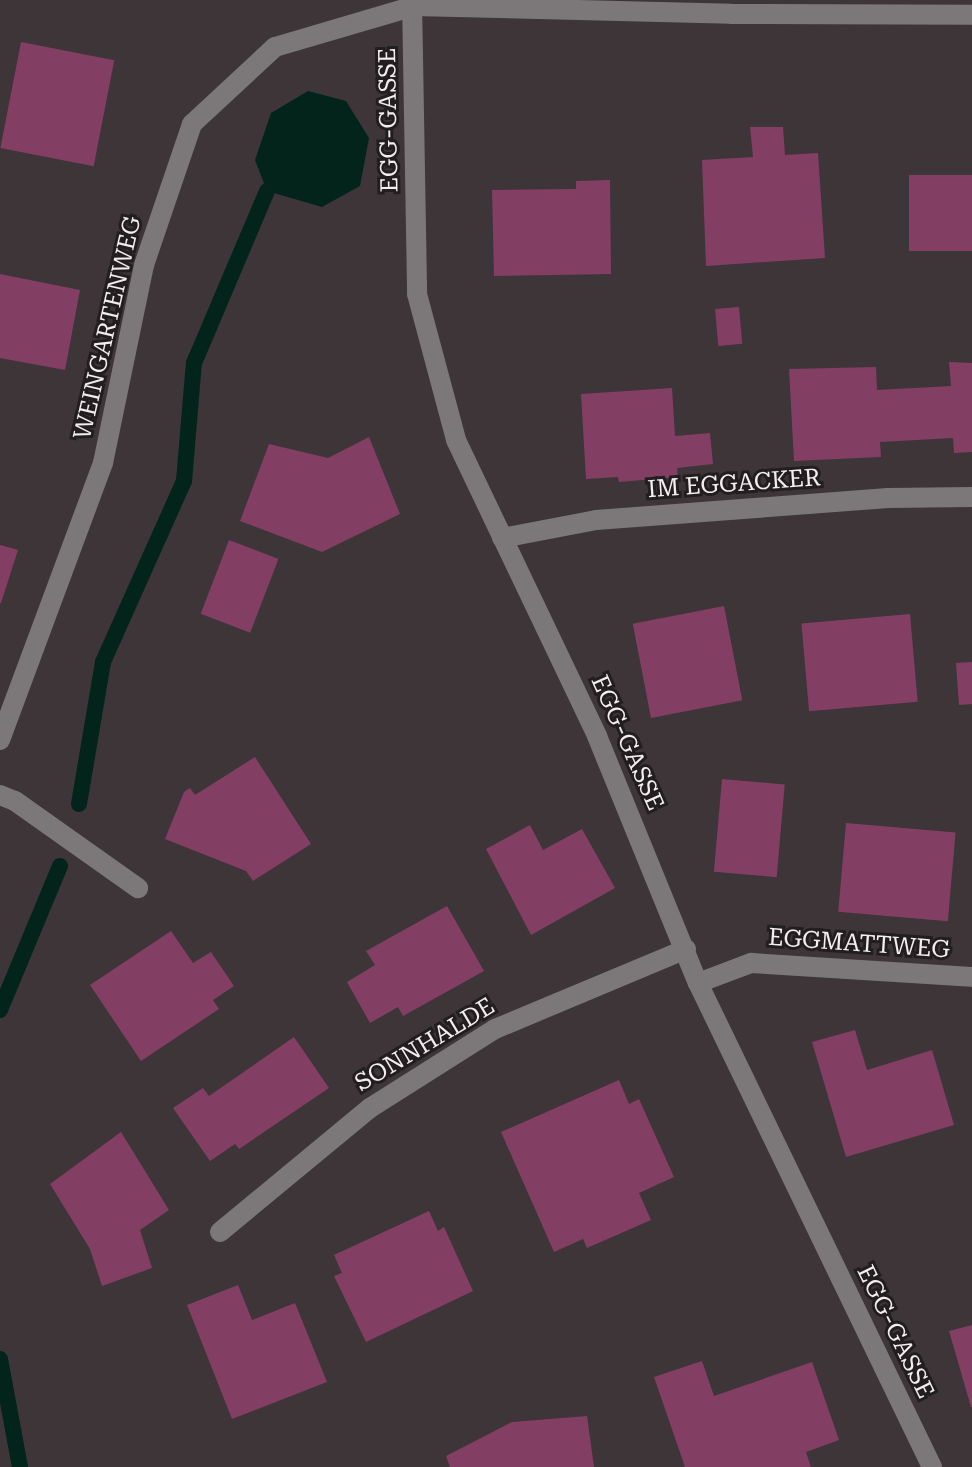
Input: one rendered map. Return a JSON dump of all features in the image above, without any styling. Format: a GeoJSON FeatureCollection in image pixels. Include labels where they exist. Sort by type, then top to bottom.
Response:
{"type":"FeatureCollection","features":[{"type":"Feature","properties":{"kind":"street","name":"WEINGARTENWEG"},"geometry":{"type":"LineString","coordinates":[[0,740],[103,463],[144,265],[192,124],[275,47],[413,3],[734,7],[972,15]]}},
{"type":"Feature","properties":{"kind":"street","name":"EGG-GASSE"},"geometry":{"type":"LineString","coordinates":[[413,3],[417,294],[456,440],[597,736],[698,983],[932,1467]]}},
{"type":"Feature","properties":{"kind":"street","name":"IM EGGACKER"},"geometry":{"type":"LineString","coordinates":[[502,538],[596,520],[888,498],[972,497]]}},
{"type":"Feature","properties":{"kind":"street"},"geometry":{"type":"LineString","coordinates":[[0,795],[15,801],[138,888]]}},
{"type":"Feature","properties":{"kind":"street","name":"SONNHALDE"},"geometry":{"type":"LineString","coordinates":[[220,1232],[370,1108],[495,1029],[686,949]]}},
{"type":"Feature","properties":{"kind":"street","name":"EGGMATTWEG"},"geometry":{"type":"LineString","coordinates":[[698,983],[751,963],[972,977]]}},
{"type":"Feature","properties":{"kind":"shaded area"},"geometry":{"type":"Polygon","coordinates":[[[308,91],[346,101],[369,138],[360,186],[322,207],[267,191],[255,160],[271,113],[308,91]]]}},
{"type":"Feature","properties":{"kind":"building"},"geometry":{"type":"Polygon","coordinates":[[[21,42],[114,60],[94,166],[0,148],[21,42]]]}},
{"type":"Feature","properties":{"kind":"building"},"geometry":{"type":"Polygon","coordinates":[[[750,127],[783,127],[785,155],[818,153],[825,258],[706,266],[702,160],[753,157],[750,127]]]}},
{"type":"Feature","properties":{"kind":"building"},"geometry":{"type":"Polygon","coordinates":[[[909,175],[972,175],[972,251],[909,251],[909,175]]]}},
{"type":"Feature","properties":{"kind":"building"},"geometry":{"type":"Polygon","coordinates":[[[610,180],[611,274],[494,276],[492,190],[576,189],[576,181],[610,180]]]}},
{"type":"Feature","properties":{"kind":"building"},"geometry":{"type":"Polygon","coordinates":[[[0,274],[80,290],[65,370],[0,358],[0,274]]]}},
{"type":"Feature","properties":{"kind":"building"},"geometry":{"type":"Polygon","coordinates":[[[739,307],[742,344],[718,346],[715,309],[739,307]]]}},
{"type":"Feature","properties":{"kind":"building"},"geometry":{"type":"Polygon","coordinates":[[[949,362],[972,363],[972,452],[954,453],[953,438],[880,442],[881,457],[794,461],[789,369],[876,367],[877,390],[951,386],[949,362]]]}},
{"type":"Feature","properties":{"kind":"building"},"geometry":{"type":"Polygon","coordinates":[[[672,388],[675,436],[710,433],[713,464],[677,468],[678,477],[619,482],[618,477],[586,479],[581,394],[672,388]]]}},
{"type":"Feature","properties":{"kind":"building"},"geometry":{"type":"Polygon","coordinates":[[[369,437],[400,514],[322,552],[240,521],[269,444],[328,458],[369,437]]]}},
{"type":"Feature","properties":{"kind":"building"},"geometry":{"type":"Polygon","coordinates":[[[229,540],[278,559],[250,633],[201,614],[229,540]]]}},
{"type":"Feature","properties":{"kind":"building"},"geometry":{"type":"Polygon","coordinates":[[[0,545],[18,550],[1,603],[0,603],[0,545]]]}},
{"type":"Feature","properties":{"kind":"building"},"geometry":{"type":"Polygon","coordinates":[[[724,606],[742,700],[651,718],[633,624],[724,606]]]}},
{"type":"Feature","properties":{"kind":"building"},"geometry":{"type":"Polygon","coordinates":[[[910,614],[918,702],[809,711],[801,623],[910,614]]]}},
{"type":"Feature","properties":{"kind":"building"},"geometry":{"type":"Polygon","coordinates":[[[972,662],[972,704],[959,705],[956,663],[972,662]]]}},
{"type":"Feature","properties":{"kind":"building"},"geometry":{"type":"Polygon","coordinates":[[[255,757],[311,844],[253,881],[246,871],[165,839],[184,792],[190,788],[195,795],[255,757]]]}},
{"type":"Feature","properties":{"kind":"building"},"geometry":{"type":"Polygon","coordinates":[[[722,779],[785,784],[777,877],[714,872],[722,779]]]}},
{"type":"Feature","properties":{"kind":"building"},"geometry":{"type":"Polygon","coordinates":[[[846,823],[956,833],[948,921],[838,912],[846,823]]]}},
{"type":"Feature","properties":{"kind":"building"},"geometry":{"type":"Polygon","coordinates":[[[530,825],[543,850],[582,829],[615,888],[531,935],[486,849],[530,825]]]}},
{"type":"Feature","properties":{"kind":"building"},"geometry":{"type":"Polygon","coordinates":[[[447,906],[484,971],[403,1016],[398,1007],[370,1023],[347,982],[375,965],[366,951],[447,906]]]}},
{"type":"Feature","properties":{"kind":"building"},"geometry":{"type":"Polygon","coordinates":[[[171,931],[193,963],[211,952],[234,986],[213,1000],[219,1009],[141,1061],[90,985],[171,931]]]}},
{"type":"Feature","properties":{"kind":"building"},"geometry":{"type":"Polygon","coordinates":[[[855,1030],[867,1070],[932,1050],[954,1125],[846,1157],[812,1042],[855,1030]]]}},
{"type":"Feature","properties":{"kind":"building"},"geometry":{"type":"Polygon","coordinates":[[[294,1037],[329,1088],[239,1149],[235,1144],[210,1161],[173,1108],[203,1088],[209,1096],[294,1037]]]}},
{"type":"Feature","properties":{"kind":"building"},"geometry":{"type":"Polygon","coordinates":[[[619,1080],[629,1104],[639,1099],[674,1177],[639,1193],[651,1220],[587,1248],[583,1239],[554,1252],[501,1132],[619,1080]]]}},
{"type":"Feature","properties":{"kind":"building"},"geometry":{"type":"Polygon","coordinates":[[[121,1132],[169,1210],[140,1230],[152,1268],[102,1286],[90,1249],[50,1184],[121,1132]]]}},
{"type":"Feature","properties":{"kind":"building"},"geometry":{"type":"Polygon","coordinates":[[[429,1211],[438,1231],[444,1227],[473,1291],[366,1342],[334,1276],[342,1273],[334,1255],[429,1211]]]}},
{"type":"Feature","properties":{"kind":"building"},"geometry":{"type":"Polygon","coordinates":[[[238,1285],[252,1320],[295,1303],[327,1382],[232,1419],[187,1305],[238,1285]]]}},
{"type":"Feature","properties":{"kind":"building"},"geometry":{"type":"Polygon","coordinates":[[[972,1325],[972,1407],[971,1407],[949,1331],[972,1325]]]}},
{"type":"Feature","properties":{"kind":"building"},"geometry":{"type":"Polygon","coordinates":[[[702,1361],[714,1396],[812,1362],[839,1440],[806,1452],[811,1467],[685,1467],[654,1377],[702,1361]]]}},
{"type":"Feature","properties":{"kind":"building"},"geometry":{"type":"Polygon","coordinates":[[[587,1416],[594,1467],[450,1467],[446,1456],[512,1422],[587,1416]]]}},
{"type":"Feature","properties":{"kind":"waterway"},"geometry":{"type":"LineString","coordinates":[[79,804],[103,662],[184,481],[194,363],[267,191]]}},
{"type":"Feature","properties":{"kind":"waterway"},"geometry":{"type":"LineString","coordinates":[[0,1010],[60,866]]}},
{"type":"Feature","properties":{"kind":"waterway"},"geometry":{"type":"LineString","coordinates":[[0,1359],[20,1467]]}}]}
